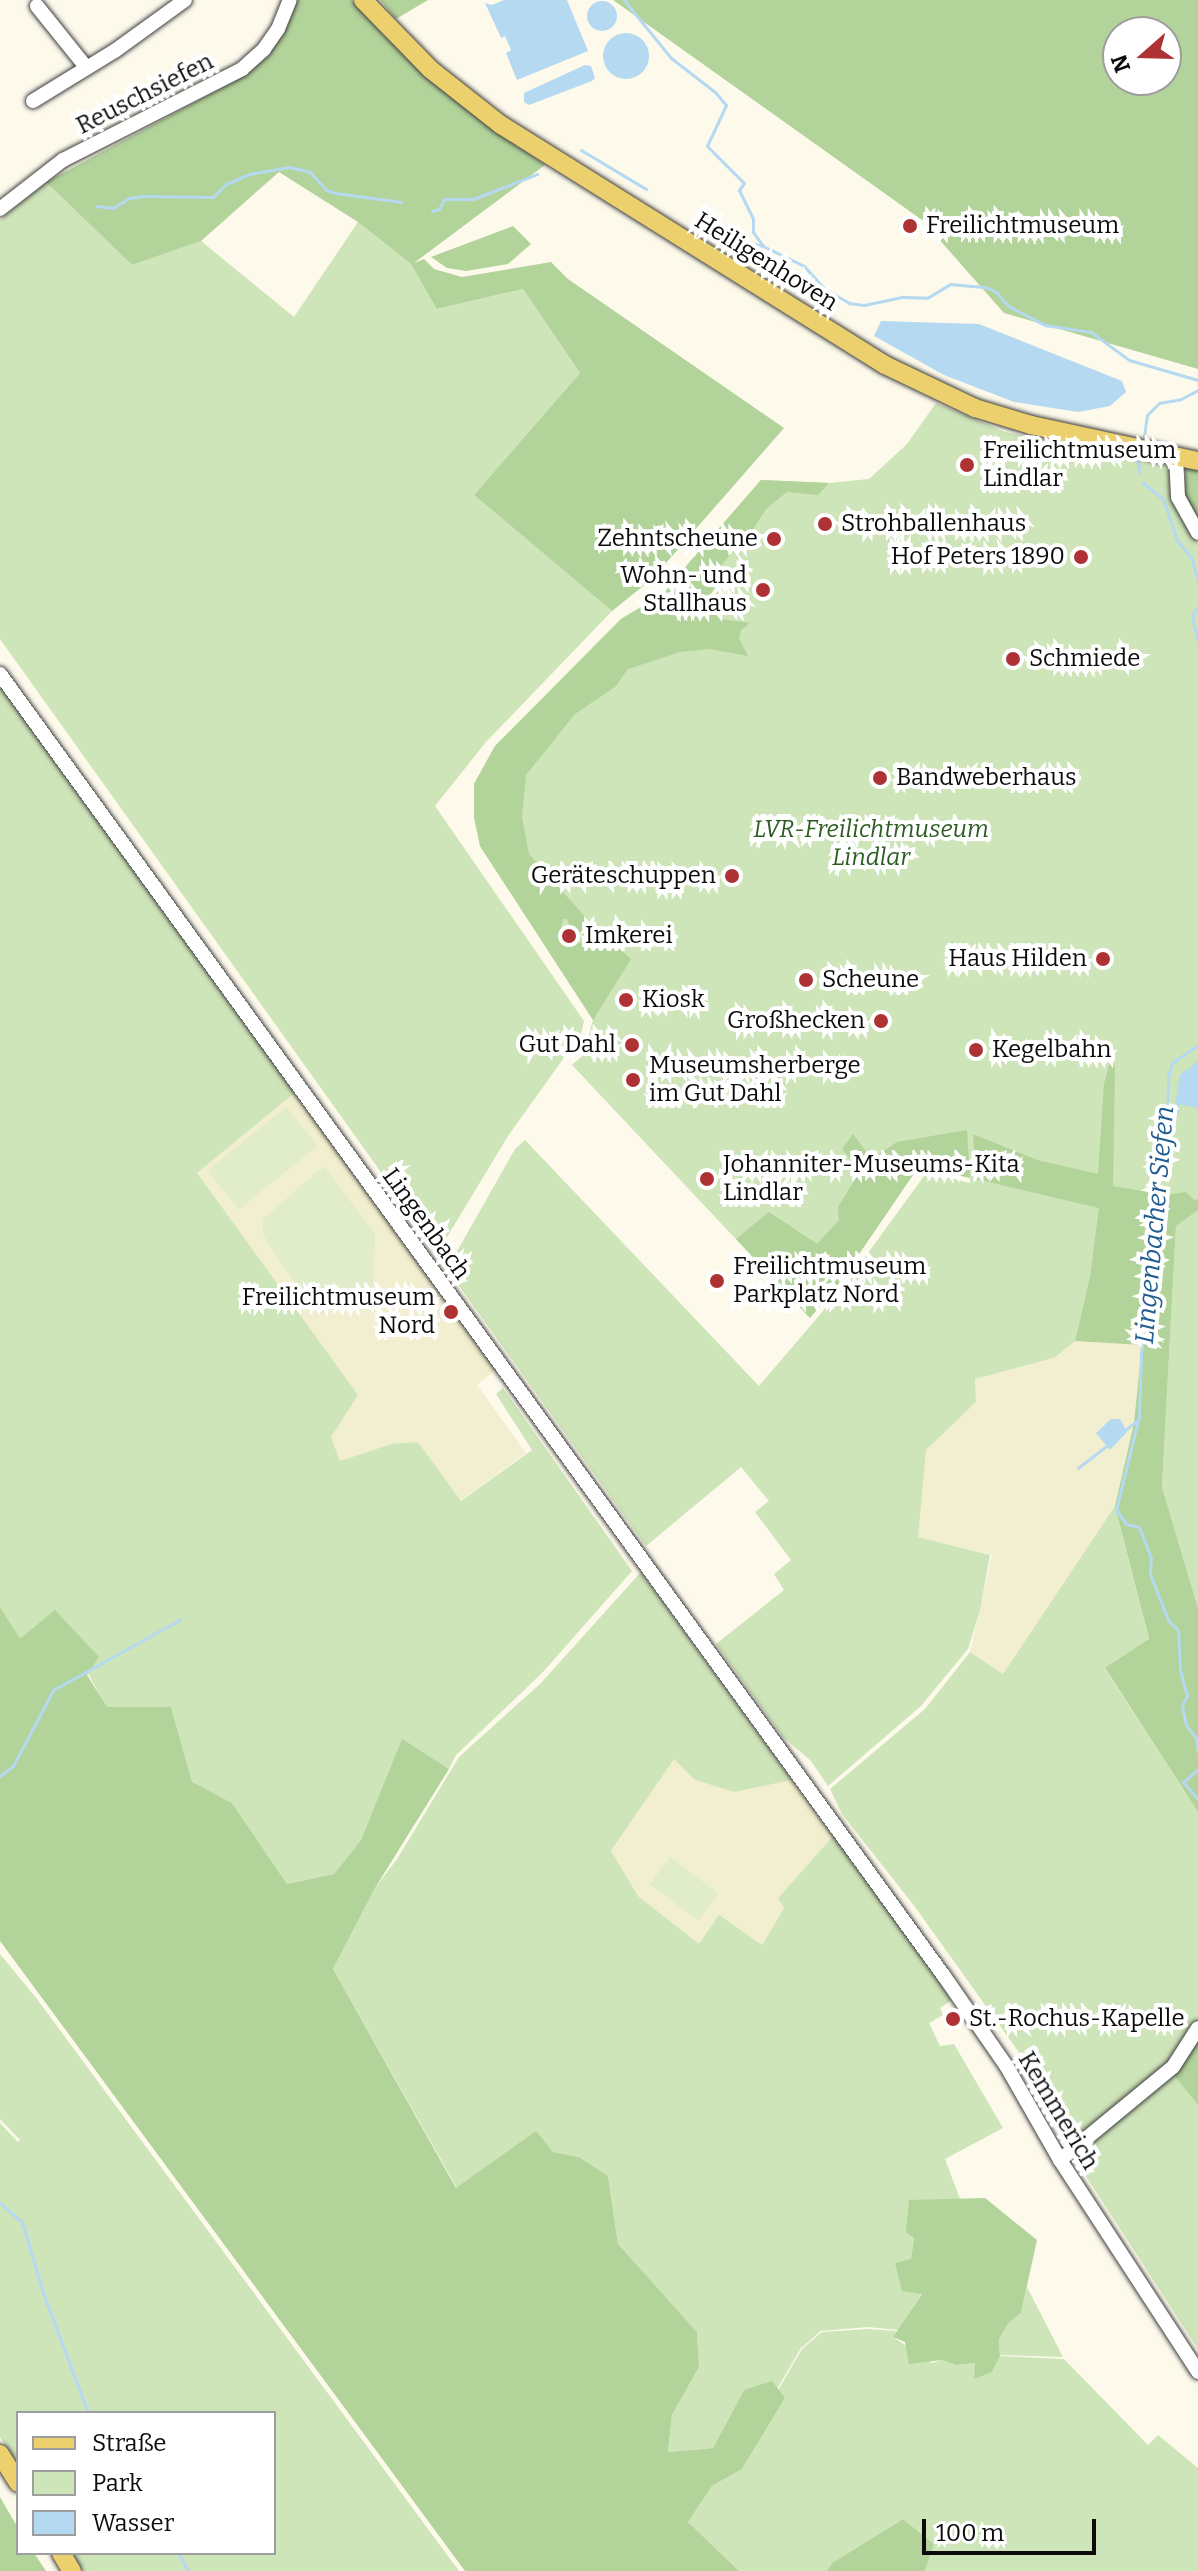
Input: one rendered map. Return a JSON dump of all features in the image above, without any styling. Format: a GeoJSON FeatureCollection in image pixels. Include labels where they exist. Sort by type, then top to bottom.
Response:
{"type":"FeatureCollection","features":[{"type":"Feature","properties":{"kind":"main road","name":"Heiligenhoven"},"geometry":{"type":"LineString","coordinates":[[363,0],[430,69],[501,125],[885,365],[975,408],[1031,425],[1198,461]]}},
{"type":"Feature","properties":{"kind":"main road"},"geometry":{"type":"LineString","coordinates":[[0,2454],[16,2480]]}},
{"type":"Feature","properties":{"kind":"street"},"geometry":{"type":"LineString","coordinates":[[33,101],[116,50],[185,0]]}},
{"type":"Feature","properties":{"kind":"street","name":"Reuschsiefen"},"geometry":{"type":"LineString","coordinates":[[0,209],[63,160],[242,69],[264,49],[278,29],[290,0]]}},
{"type":"Feature","properties":{"kind":"street"},"geometry":{"type":"LineString","coordinates":[[37,6],[86,67]]}},
{"type":"Feature","properties":{"kind":"street"},"geometry":{"type":"LineString","coordinates":[[1176,456],[1178,497],[1198,533]]}},
{"type":"Feature","properties":{"kind":"street","name":"Lingenbach"},"geometry":{"type":"LineString","coordinates":[[0,674],[815,1801]]}},
{"type":"Feature","properties":{"kind":"street","name":"Kemmerich"},"geometry":{"type":"LineString","coordinates":[[815,1801],[1007,2067],[1060,2160],[1198,2372]]}},
{"type":"Feature","properties":{"kind":"street"},"geometry":{"type":"LineString","coordinates":[[1060,2160],[1173,2067],[1198,2028]]}},
{"type":"Feature","properties":{"kind":"shaded area"},"geometry":{"type":"Polygon","coordinates":[[[297,1091],[497,1369],[477,1385],[526,1453],[460,1501],[391,1444],[340,1461],[331,1437],[197,1173],[297,1091]]]}},
{"type":"Feature","properties":{"kind":"shaded area"},"geometry":{"type":"Polygon","coordinates":[[[1075,1341],[1143,1345],[1134,1423],[1115,1506],[1003,1674],[970,1652],[992,1555],[917,1537],[926,1450],[976,1402],[975,1379],[1054,1358],[1075,1341]]]}},
{"type":"Feature","properties":{"kind":"shaded area"},"geometry":{"type":"Polygon","coordinates":[[[674,1758],[695,1780],[734,1792],[792,1780],[834,1835],[778,1898],[784,1908],[762,1945],[699,1944],[638,1896],[611,1852],[674,1758]]]}},
{"type":"Feature","properties":{"kind":"green space"},"geometry":{"type":"Polygon","coordinates":[[[294,0],[351,0],[386,37],[496,131],[545,165],[414,263],[424,259],[434,269],[462,277],[551,262],[568,279],[784,428],[652,579],[612,611],[474,495],[580,373],[523,289],[437,309],[411,264],[358,222],[279,172],[201,241],[132,265],[46,182],[237,80],[269,53],[294,0]]]}},
{"type":"Feature","properties":{"kind":"green space"},"geometry":{"type":"Polygon","coordinates":[[[380,0],[428,0],[396,19],[380,0]]]}},
{"type":"Feature","properties":{"kind":"green space"},"geometry":{"type":"Polygon","coordinates":[[[613,0],[1198,0],[1198,369],[1004,313],[922,220],[613,0]]]}},
{"type":"Feature","properties":{"kind":"green space"},"geometry":{"type":"Polygon","coordinates":[[[46,182],[132,265],[201,241],[294,317],[358,222],[411,264],[438,309],[523,289],[580,373],[474,495],[612,611],[486,742],[435,806],[584,1021],[581,1034],[508,1136],[438,1252],[0,639],[0,220],[46,182]]]}},
{"type":"Feature","properties":{"kind":"green space"},"geometry":{"type":"Polygon","coordinates":[[[513,226],[531,244],[508,264],[466,271],[447,268],[431,257],[513,226]]]}},
{"type":"Feature","properties":{"kind":"green space","name":"LVR-Freilichtmuseum Lindlar"},"geometry":{"type":"Polygon","coordinates":[[[936,403],[1005,432],[1171,463],[1172,499],[1198,544],[1198,1608],[1162,1487],[1176,1225],[1100,1208],[1090,1276],[1075,1341],[1054,1358],[975,1379],[976,1402],[926,1450],[918,1537],[990,1555],[980,1610],[968,1649],[921,1706],[828,1786],[811,1761],[783,1737],[716,1644],[784,1590],[774,1574],[791,1560],[755,1512],[769,1501],[741,1467],[646,1546],[447,1269],[515,1149],[525,1140],[759,1386],[841,1290],[927,1172],[970,1183],[970,1178],[919,1166],[840,1282],[810,1318],[572,1065],[595,1045],[588,1037],[593,1020],[480,846],[474,817],[474,784],[495,746],[621,619],[661,595],[761,480],[829,483],[869,479],[907,444],[936,403]]]}},
{"type":"Feature","properties":{"kind":"green space"},"geometry":{"type":"Polygon","coordinates":[[[1186,468],[1198,470],[1198,522],[1184,498],[1186,468]]]}},
{"type":"Feature","properties":{"kind":"green space"},"geometry":{"type":"Polygon","coordinates":[[[761,480],[829,483],[818,495],[787,492],[766,509],[750,534],[738,535],[732,553],[716,571],[712,595],[719,605],[720,619],[750,623],[741,630],[739,638],[748,656],[710,649],[680,652],[628,669],[615,687],[575,714],[526,775],[522,817],[529,854],[595,928],[573,934],[567,919],[563,919],[559,937],[563,942],[590,943],[603,935],[631,959],[593,1020],[480,846],[474,817],[474,784],[495,746],[621,619],[661,595],[761,480]]]}},
{"type":"Feature","properties":{"kind":"green space"},"geometry":{"type":"Polygon","coordinates":[[[0,683],[297,1091],[197,1173],[358,1395],[331,1437],[340,1461],[391,1444],[418,1442],[461,1501],[532,1450],[496,1394],[503,1388],[632,1571],[543,1672],[456,1755],[449,1769],[402,1740],[361,1840],[334,1874],[287,1884],[232,1803],[192,1783],[171,1707],[106,1707],[55,1611],[20,1640],[0,1607],[0,683]]]}},
{"type":"Feature","properties":{"kind":"green space"},"geometry":{"type":"Polygon","coordinates":[[[1111,1058],[1115,1067],[1113,1186],[1166,1195],[1186,1192],[1195,1201],[1198,1199],[1198,1210],[1176,1226],[1162,1487],[1198,1608],[1198,1812],[1105,1668],[1149,1639],[1115,1506],[1134,1423],[1142,1345],[1075,1341],[1090,1276],[1099,1208],[976,1179],[973,1134],[1037,1160],[1098,1174],[1104,1084],[1111,1058]]]}},
{"type":"Feature","properties":{"kind":"green space"},"geometry":{"type":"Polygon","coordinates":[[[286,1107],[317,1146],[239,1209],[208,1171],[286,1107]]]}},
{"type":"Feature","properties":{"kind":"green space"},"geometry":{"type":"Polygon","coordinates":[[[967,1130],[970,1178],[919,1166],[840,1282],[810,1318],[736,1239],[769,1212],[817,1244],[839,1220],[838,1207],[860,1171],[842,1149],[853,1134],[872,1159],[897,1142],[967,1130]]]}},
{"type":"Feature","properties":{"kind":"green space"},"geometry":{"type":"Polygon","coordinates":[[[324,1166],[375,1234],[373,1286],[318,1316],[270,1247],[263,1234],[263,1219],[324,1166]]]}},
{"type":"Feature","properties":{"kind":"green space"},"geometry":{"type":"Polygon","coordinates":[[[1115,1506],[1149,1640],[1105,1669],[1198,1812],[1198,2025],[1172,2066],[1069,2150],[1018,2051],[915,1907],[842,1814],[830,1789],[925,1709],[970,1652],[1003,1674],[1115,1506]]]}},
{"type":"Feature","properties":{"kind":"green space"},"geometry":{"type":"Polygon","coordinates":[[[641,1572],[792,1780],[734,1792],[695,1780],[674,1759],[611,1851],[638,1896],[699,1944],[719,1915],[762,1945],[784,1908],[778,1898],[834,1835],[955,1998],[940,2008],[943,2015],[929,2023],[940,2046],[954,2044],[1003,2128],[945,2159],[960,2199],[910,2201],[914,2238],[911,2260],[896,2263],[922,2293],[898,2330],[868,2327],[821,2331],[801,2348],[777,2389],[744,2390],[713,2448],[668,2452],[672,2415],[699,2367],[697,2332],[618,2244],[608,2176],[579,2157],[553,2152],[535,2132],[457,2188],[333,1969],[375,1888],[397,1859],[459,1757],[540,1684],[641,1572]]]}},
{"type":"Feature","properties":{"kind":"green space"},"geometry":{"type":"Polygon","coordinates":[[[0,1607],[20,1639],[55,1610],[99,1657],[87,1675],[107,1707],[171,1707],[192,1782],[232,1803],[287,1884],[334,1874],[361,1840],[402,1739],[449,1769],[375,1888],[333,1969],[456,2188],[536,2131],[553,2152],[579,2157],[608,2176],[618,2244],[697,2332],[699,2367],[672,2415],[668,2452],[713,2448],[744,2390],[772,2381],[785,2398],[742,2469],[712,2486],[688,2522],[739,2571],[465,2571],[0,1941],[0,1607]]]}},
{"type":"Feature","properties":{"kind":"green space"},"geometry":{"type":"Polygon","coordinates":[[[670,1857],[719,1894],[698,1921],[650,1884],[670,1857]]]}},
{"type":"Feature","properties":{"kind":"green space"},"geometry":{"type":"Polygon","coordinates":[[[0,1954],[37,1999],[459,2571],[83,2571],[72,2555],[276,2555],[276,2411],[16,2411],[16,2463],[0,2437],[0,2123],[18,2142],[20,2140],[0,2119],[0,1954]]]}},
{"type":"Feature","properties":{"kind":"green space"},"geometry":{"type":"Polygon","coordinates":[[[1198,2030],[1198,2105],[1170,2071],[1198,2030]]]}},
{"type":"Feature","properties":{"kind":"green space"},"geometry":{"type":"Polygon","coordinates":[[[1170,2071],[1198,2105],[1198,2349],[1071,2153],[1170,2071]]]}},
{"type":"Feature","properties":{"kind":"green space"},"geometry":{"type":"Polygon","coordinates":[[[985,2198],[1037,2240],[1021,2313],[1009,2322],[999,2339],[1000,2356],[992,2372],[974,2379],[975,2363],[956,2365],[942,2360],[909,2364],[905,2342],[893,2337],[922,2294],[902,2291],[895,2263],[911,2259],[914,2238],[906,2232],[909,2200],[985,2198]]]}},
{"type":"Feature","properties":{"kind":"green space"},"geometry":{"type":"Polygon","coordinates":[[[1027,2287],[1063,2357],[1000,2355],[999,2339],[1009,2321],[1021,2313],[1027,2287]]]}},
{"type":"Feature","properties":{"kind":"green space"},"geometry":{"type":"Polygon","coordinates":[[[897,2331],[893,2337],[932,2363],[942,2360],[956,2365],[976,2363],[974,2378],[992,2372],[1000,2356],[1064,2359],[1148,2445],[1158,2435],[1198,2468],[1198,2571],[925,2571],[934,2544],[903,2519],[832,2563],[827,2571],[739,2571],[688,2522],[712,2486],[742,2469],[785,2398],[778,2390],[802,2349],[822,2332],[897,2331]]]}},
{"type":"Feature","properties":{"kind":"green space"},"geometry":{"type":"Polygon","coordinates":[[[0,2497],[16,2525],[16,2555],[35,2555],[46,2571],[0,2571],[0,2497]]]}},
{"type":"Feature","properties":{"kind":"green space"},"geometry":{"type":"Polygon","coordinates":[[[903,2519],[934,2544],[925,2571],[827,2571],[832,2563],[903,2519]]]}},
{"type":"Feature","properties":{"kind":"water"},"geometry":{"type":"Polygon","coordinates":[[[504,0],[567,0],[588,51],[517,80],[506,53],[511,50],[505,36],[501,38],[485,3],[492,5],[504,0]]]}},
{"type":"Feature","properties":{"kind":"water"},"geometry":{"type":"Polygon","coordinates":[[[602,1],[613,5],[617,16],[613,27],[602,31],[591,27],[587,16],[591,5],[602,1]]]}},
{"type":"Feature","properties":{"kind":"water"},"geometry":{"type":"Polygon","coordinates":[[[626,33],[642,40],[649,56],[642,72],[626,79],[610,72],[603,56],[610,40],[626,33]]]}},
{"type":"Feature","properties":{"kind":"water"},"geometry":{"type":"Polygon","coordinates":[[[585,65],[591,66],[595,78],[592,81],[529,105],[524,102],[524,93],[585,65]]]}},
{"type":"Feature","properties":{"kind":"water"},"geometry":{"type":"Polygon","coordinates":[[[881,321],[979,324],[1122,381],[1126,392],[1110,406],[1078,412],[1014,402],[944,375],[874,336],[881,321]]]}},
{"type":"Feature","properties":{"kind":"water"},"geometry":{"type":"Polygon","coordinates":[[[1198,1061],[1198,1113],[1197,1108],[1180,1104],[1178,1116],[1173,1114],[1180,1075],[1198,1061]]]}},
{"type":"Feature","properties":{"kind":"water"},"geometry":{"type":"Polygon","coordinates":[[[1111,1419],[1120,1419],[1127,1432],[1110,1450],[1096,1433],[1111,1419]]]}},
{"type":"Feature","properties":{"kind":"waterway"},"geometry":{"type":"LineString","coordinates":[[624,0],[671,58],[715,92],[726,105],[707,146],[744,183],[739,190],[753,219],[753,232],[763,246],[804,266],[825,289],[849,303],[864,305],[903,297],[927,298],[950,284],[986,287],[996,292],[1008,306],[1045,325],[1091,332],[1129,360],[1198,380]]}},
{"type":"Feature","properties":{"kind":"waterway"},"geometry":{"type":"LineString","coordinates":[[581,150],[646,189]]}},
{"type":"Feature","properties":{"kind":"waterway"},"geometry":{"type":"LineString","coordinates":[[97,206],[113,208],[129,198],[143,196],[213,197],[226,184],[249,174],[289,167],[310,172],[326,190],[335,193],[401,202]]}},
{"type":"Feature","properties":{"kind":"waterway"},"geometry":{"type":"LineString","coordinates":[[432,211],[439,209],[444,199],[473,199],[537,174]]}},
{"type":"Feature","properties":{"kind":"waterway"},"geometry":{"type":"LineString","coordinates":[[708,217],[740,240],[763,246]]}},
{"type":"Feature","properties":{"kind":"waterway","name":"Lingenbacher Siefen"},"geometry":{"type":"LineString","coordinates":[[1144,436],[1147,415],[1159,403],[1181,399],[1198,390]]}},
{"type":"Feature","properties":{"kind":"waterway","name":"Lingenbacher Siefen"},"geometry":{"type":"LineString","coordinates":[[1137,459],[1140,473]]}},
{"type":"Feature","properties":{"kind":"waterway","name":"Lingenbacher Siefen"},"geometry":{"type":"LineString","coordinates":[[1142,482],[1163,499],[1177,540],[1191,557],[1198,582]]}},
{"type":"Feature","properties":{"kind":"waterway","name":"Lingenbacher Siefen"},"geometry":{"type":"LineString","coordinates":[[1198,606],[1192,616],[1198,643]]}},
{"type":"Feature","properties":{"kind":"waterway","name":"Lingenbacher Siefen"},"geometry":{"type":"LineString","coordinates":[[1125,1430],[1139,1419],[1141,1354],[1153,1265],[1155,1200],[1167,1122],[1168,1077],[1172,1063],[1198,1045]]}},
{"type":"Feature","properties":{"kind":"waterway"},"geometry":{"type":"LineString","coordinates":[[1161,1166],[1166,1167],[1175,1115]]}},
{"type":"Feature","properties":{"kind":"waterway","name":"Lingenbacher Siefen"},"geometry":{"type":"LineString","coordinates":[[1138,1420],[1116,1510],[1126,1524],[1139,1527],[1151,1558],[1150,1574],[1168,1620],[1178,1630],[1180,1670],[1187,1696],[1182,1705],[1186,1725],[1196,1738],[1198,1752]]}},
{"type":"Feature","properties":{"kind":"waterway","name":"Lingenbacher Siefen"},"geometry":{"type":"LineString","coordinates":[[1078,1468],[1110,1443]]}},
{"type":"Feature","properties":{"kind":"waterway"},"geometry":{"type":"LineString","coordinates":[[0,1776],[13,1766],[53,1690],[181,1619]]}},
{"type":"Feature","properties":{"kind":"waterway","name":"Lingenbacher Siefen"},"geometry":{"type":"LineString","coordinates":[[1198,1769],[1183,1782],[1198,1799]]}},
{"type":"Feature","properties":{"kind":"waterway"},"geometry":{"type":"LineString","coordinates":[[0,2203],[22,2222],[43,2293],[87,2411]]}},
{"type":"Feature","properties":{"kind":"waterway"},"geometry":{"type":"LineString","coordinates":[[179,2555],[188,2571]]}},
{"type":"Feature","properties":{"kind":"place","name":"Freilichtmuseum"},"geometry":{"type":"Point","coordinates":[910,226]}},
{"type":"Feature","properties":{"kind":"place","name":"Freilichtmuseum Lindlar"},"geometry":{"type":"Point","coordinates":[967,465]}},
{"type":"Feature","properties":{"kind":"place","name":"Strohballenhaus"},"geometry":{"type":"Point","coordinates":[825,524]}},
{"type":"Feature","properties":{"kind":"place","name":"Zehntscheune"},"geometry":{"type":"Point","coordinates":[774,539]}},
{"type":"Feature","properties":{"kind":"place","name":"Hof Peters 1890"},"geometry":{"type":"Point","coordinates":[1081,557]}},
{"type":"Feature","properties":{"kind":"place","name":"Wohn- und Stallhaus"},"geometry":{"type":"Point","coordinates":[763,590]}},
{"type":"Feature","properties":{"kind":"place","name":"Schmiede"},"geometry":{"type":"Point","coordinates":[1013,659]}},
{"type":"Feature","properties":{"kind":"place","name":"Bandweberhaus"},"geometry":{"type":"Point","coordinates":[880,778]}},
{"type":"Feature","properties":{"kind":"place","name":"Geräteschuppen"},"geometry":{"type":"Point","coordinates":[732,876]}},
{"type":"Feature","properties":{"kind":"place","name":"Imkerei"},"geometry":{"type":"Point","coordinates":[569,936]}},
{"type":"Feature","properties":{"kind":"place","name":"Haus Hilden"},"geometry":{"type":"Point","coordinates":[1103,959]}},
{"type":"Feature","properties":{"kind":"place","name":"Scheune"},"geometry":{"type":"Point","coordinates":[806,980]}},
{"type":"Feature","properties":{"kind":"place","name":"Kiosk"},"geometry":{"type":"Point","coordinates":[626,1000]}},
{"type":"Feature","properties":{"kind":"place","name":"Großhecken"},"geometry":{"type":"Point","coordinates":[881,1021]}},
{"type":"Feature","properties":{"kind":"place","name":"Gut Dahl"},"geometry":{"type":"Point","coordinates":[632,1045]}},
{"type":"Feature","properties":{"kind":"place","name":"Kegelbahn"},"geometry":{"type":"Point","coordinates":[976,1050]}},
{"type":"Feature","properties":{"kind":"place","name":"Museumsherberge im Gut Dahl"},"geometry":{"type":"Point","coordinates":[633,1080]}},
{"type":"Feature","properties":{"kind":"place","name":"Johanniter-Museums-Kita Lindlar"},"geometry":{"type":"Point","coordinates":[707,1179]}},
{"type":"Feature","properties":{"kind":"place","name":"Freilichtmuseum Parkplatz Nord"},"geometry":{"type":"Point","coordinates":[717,1281]}},
{"type":"Feature","properties":{"kind":"place","name":"Freilichtmuseum Nord"},"geometry":{"type":"Point","coordinates":[451,1312]}},
{"type":"Feature","properties":{"kind":"place","name":"St.-Rochus-Kapelle"},"geometry":{"type":"Point","coordinates":[953,2019]}}]}
